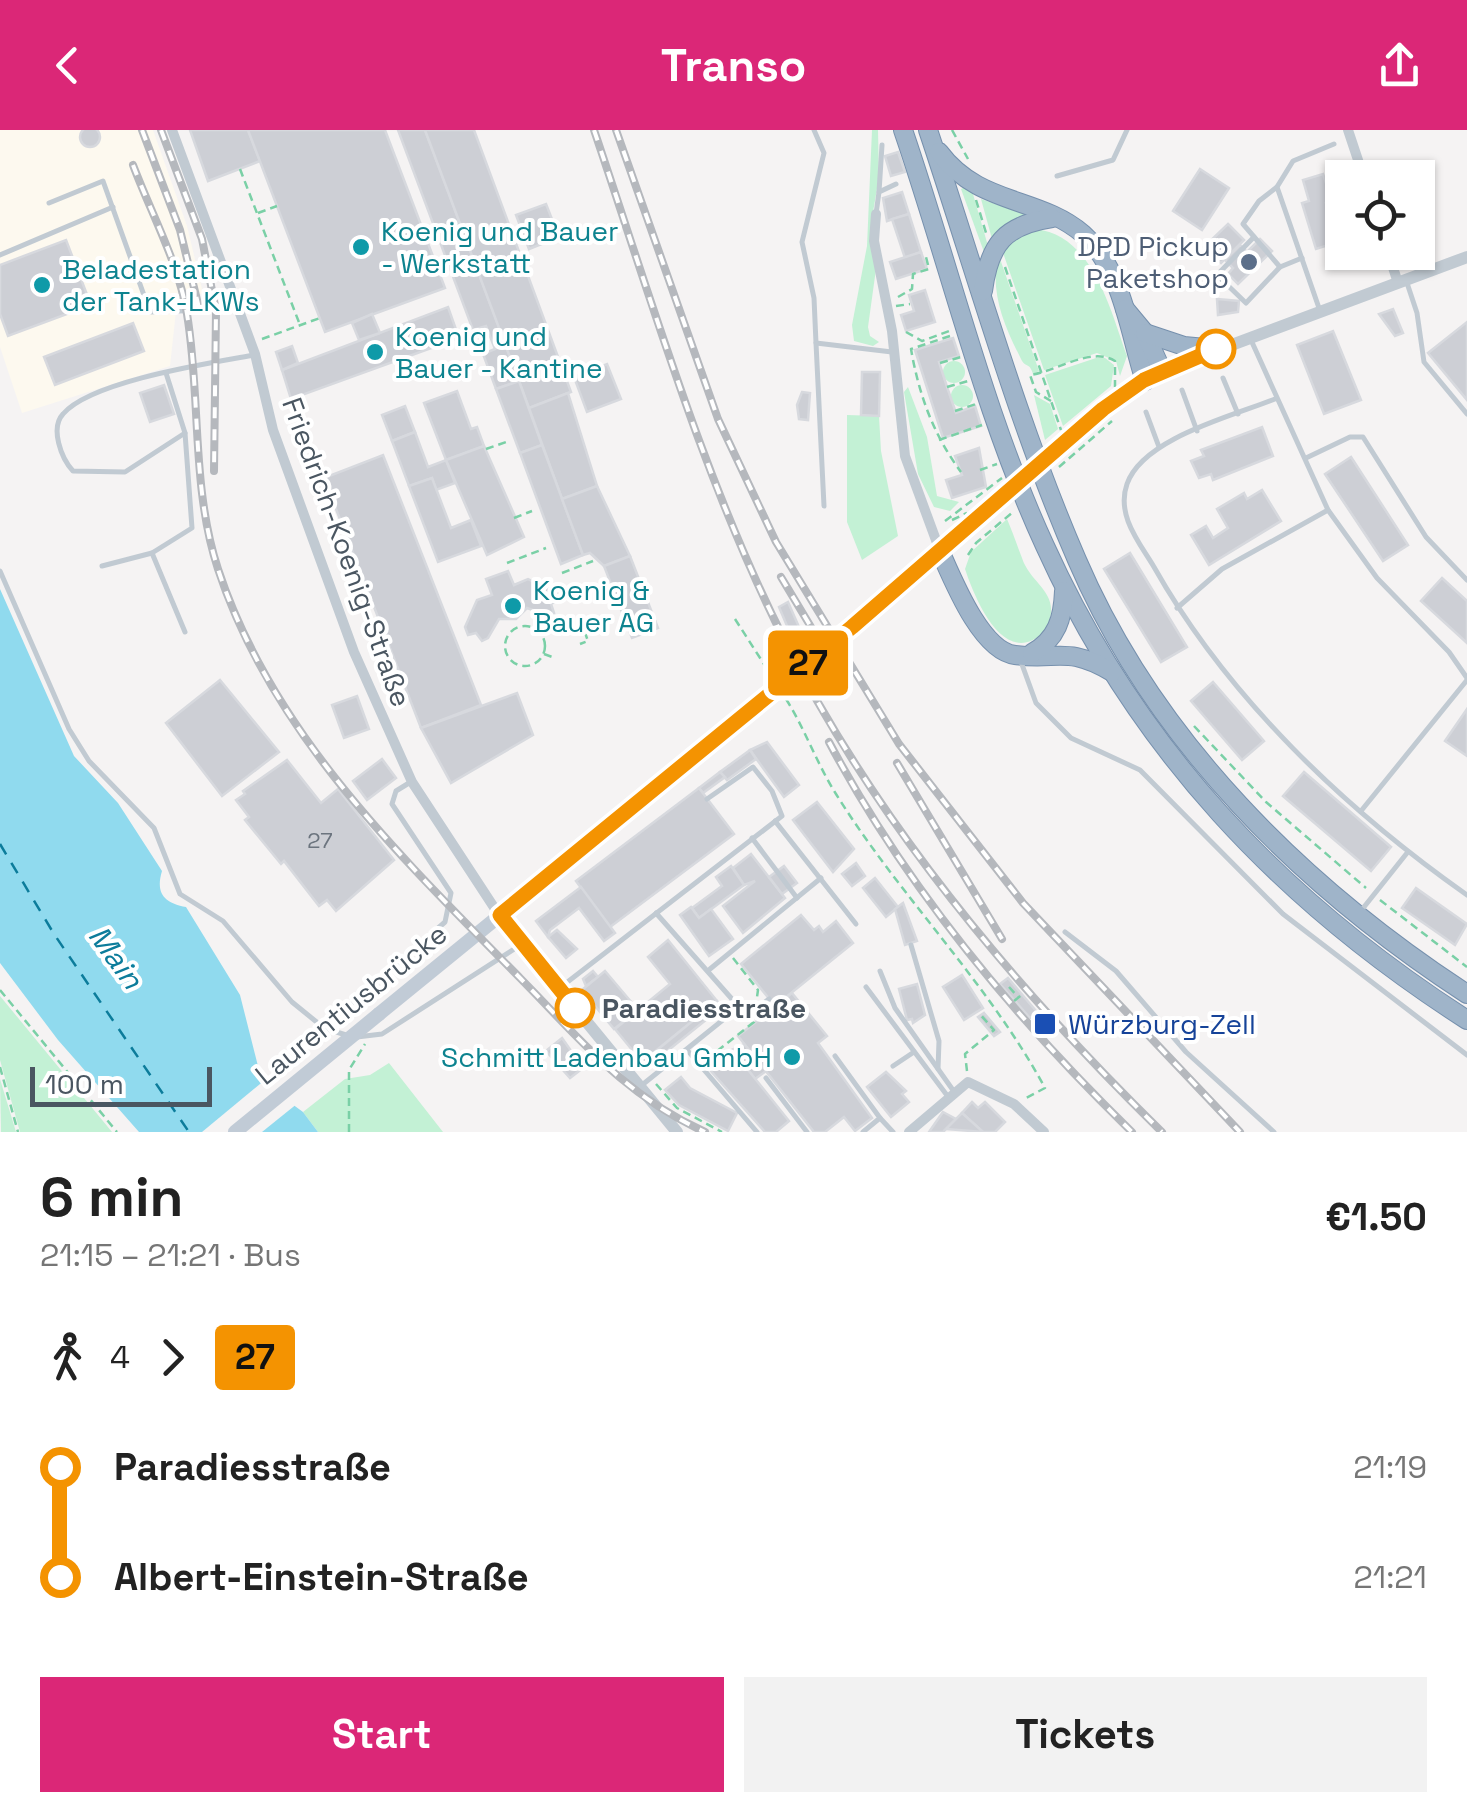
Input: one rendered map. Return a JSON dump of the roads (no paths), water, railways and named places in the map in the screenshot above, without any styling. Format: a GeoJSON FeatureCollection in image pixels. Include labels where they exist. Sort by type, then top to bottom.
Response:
{"type":"FeatureCollection","features":[{"type":"Feature","properties":{"kind":"highway"},"geometry":{"type":"LineString","coordinates":[[903,130],[1017,475],[1064,586],[1112,672],[1186,778],[1259,854],[1354,938],[1467,1020]]}},
{"type":"Feature","properties":{"kind":"highway"},"geometry":{"type":"LineString","coordinates":[[930,137],[955,170],[980,189],[1069,224],[1094,247],[1125,308],[1145,333],[1162,371]]}},
{"type":"Feature","properties":{"kind":"highway"},"geometry":{"type":"LineString","coordinates":[[930,137],[1077,560],[1129,658],[1200,761],[1298,864],[1358,914],[1467,994]]}},
{"type":"Feature","properties":{"kind":"highway"},"geometry":{"type":"LineString","coordinates":[[983,296],[996,244],[1013,228],[1053,218]]}},
{"type":"Feature","properties":{"kind":"highway"},"geometry":{"type":"LineString","coordinates":[[1125,308],[1144,380]]}},
{"type":"Feature","properties":{"kind":"highway"},"geometry":{"type":"LineString","coordinates":[[1145,333],[1184,346],[1216,349]]}},
{"type":"Feature","properties":{"kind":"highway"},"geometry":{"type":"LineString","coordinates":[[940,552],[986,638],[1002,652],[1074,655],[1112,672]]}},
{"type":"Feature","properties":{"kind":"highway"},"geometry":{"type":"LineString","coordinates":[[1024,655],[1054,634],[1062,615],[1064,586]]}},
{"type":"Feature","properties":{"kind":"main road","name":"Laurentiusbrücke"},"geometry":{"type":"LineString","coordinates":[[235,1132],[778,689],[1085,424],[1162,371]]}},
{"type":"Feature","properties":{"kind":"street","name":"Friedrich-Koenig-Straße"},"geometry":{"type":"LineString","coordinates":[[172,130],[253,349],[273,430],[341,615],[412,782],[500,915]]}},
{"type":"Feature","properties":{"kind":"street"},"geometry":{"type":"LineString","coordinates":[[1348,130],[1358,160]]}},
{"type":"Feature","properties":{"kind":"street"},"geometry":{"type":"LineString","coordinates":[[876,214],[873,233],[892,331],[905,456],[940,552]]}},
{"type":"Feature","properties":{"kind":"street"},"geometry":{"type":"LineString","coordinates":[[1162,371],[1467,257]]}},
{"type":"Feature","properties":{"kind":"street"},"geometry":{"type":"LineString","coordinates":[[1396,270],[1402,282]]}},
{"type":"Feature","properties":{"kind":"street"},"geometry":{"type":"LineString","coordinates":[[500,915],[559,989],[646,1083],[677,1132]]}},
{"type":"Feature","properties":{"kind":"street"},"geometry":{"type":"LineString","coordinates":[[908,1132],[968,1082],[1014,1104],[1044,1132]]}},
{"type":"Feature","properties":{"kind":"lane"},"geometry":{"type":"LineString","coordinates":[[814,130],[824,153],[802,242],[814,298],[824,506]]}},
{"type":"Feature","properties":{"kind":"lane"},"geometry":{"type":"LineString","coordinates":[[1057,176],[1112,160],[1127,130]]}},
{"type":"Feature","properties":{"kind":"lane"},"geometry":{"type":"LineString","coordinates":[[1280,268],[1243,224],[1294,161],[1334,144]]}},
{"type":"Feature","properties":{"kind":"lane"},"geometry":{"type":"LineString","coordinates":[[876,214],[882,145]]}},
{"type":"Feature","properties":{"kind":"lane"},"geometry":{"type":"LineString","coordinates":[[48,202],[103,181],[150,312],[238,309]]}},
{"type":"Feature","properties":{"kind":"lane"},"geometry":{"type":"LineString","coordinates":[[880,192],[896,184]]}},
{"type":"Feature","properties":{"kind":"lane"},"geometry":{"type":"LineString","coordinates":[[1276,187],[1320,311]]}},
{"type":"Feature","properties":{"kind":"lane"},"geometry":{"type":"LineString","coordinates":[[0,255],[112,208]]}},
{"type":"Feature","properties":{"kind":"lane"},"geometry":{"type":"LineString","coordinates":[[1254,237],[1217,275],[1246,303],[1280,268],[1302,258]]}},
{"type":"Feature","properties":{"kind":"lane"},"geometry":{"type":"LineString","coordinates":[[1402,282],[1417,313],[1424,362],[1467,414]]}},
{"type":"Feature","properties":{"kind":"lane"},"geometry":{"type":"LineString","coordinates":[[1250,337],[1274,398],[1328,510],[1376,578],[1449,652],[1467,679],[1361,812]]}},
{"type":"Feature","properties":{"kind":"lane"},"geometry":{"type":"LineString","coordinates":[[816,343],[892,352]]}},
{"type":"Feature","properties":{"kind":"lane"},"geometry":{"type":"LineString","coordinates":[[185,433],[125,472],[72,471],[60,446],[59,418],[90,397],[253,349]]}},
{"type":"Feature","properties":{"kind":"lane"},"geometry":{"type":"LineString","coordinates":[[102,566],[152,553],[192,528],[185,433],[166,372]]}},
{"type":"Feature","properties":{"kind":"lane"},"geometry":{"type":"LineString","coordinates":[[1223,378],[1238,414]]}},
{"type":"Feature","properties":{"kind":"lane"},"geometry":{"type":"LineString","coordinates":[[1182,390],[1197,430]]}},
{"type":"Feature","properties":{"kind":"lane"},"geometry":{"type":"LineString","coordinates":[[1274,398],[1160,446],[1140,462],[1126,485],[1127,522],[1177,608],[1262,717],[1407,853],[1467,895]]}},
{"type":"Feature","properties":{"kind":"lane"},"geometry":{"type":"LineString","coordinates":[[1146,412],[1160,446]]}},
{"type":"Feature","properties":{"kind":"lane"},"geometry":{"type":"LineString","coordinates":[[1306,458],[1354,436],[1363,437],[1426,537],[1467,580]]}},
{"type":"Feature","properties":{"kind":"lane"},"geometry":{"type":"LineString","coordinates":[[1177,608],[1222,569],[1328,510]]}},
{"type":"Feature","properties":{"kind":"lane"},"geometry":{"type":"LineString","coordinates":[[152,553],[185,632]]}},
{"type":"Feature","properties":{"kind":"lane"},"geometry":{"type":"LineString","coordinates":[[0,571],[53,701],[89,761],[154,828],[180,894],[224,921],[292,1002],[324,1028],[368,1038],[382,1034],[522,944]]}},
{"type":"Feature","properties":{"kind":"lane"},"geometry":{"type":"LineString","coordinates":[[1024,655],[1036,702],[1071,738],[1140,770],[1283,914],[1467,1054]]}},
{"type":"Feature","properties":{"kind":"lane"},"geometry":{"type":"LineString","coordinates":[[559,989],[782,816],[772,790],[753,767],[707,799]]}},
{"type":"Feature","properties":{"kind":"lane"},"geometry":{"type":"LineString","coordinates":[[324,1028],[445,922],[451,909],[451,893],[392,804],[396,791],[412,782]]}},
{"type":"Feature","properties":{"kind":"lane"},"geometry":{"type":"LineString","coordinates":[[775,820],[856,924]]}},
{"type":"Feature","properties":{"kind":"lane"},"geometry":{"type":"LineString","coordinates":[[752,838],[797,898]]}},
{"type":"Feature","properties":{"kind":"lane"},"geometry":{"type":"LineString","coordinates":[[1358,914],[1407,853]]}},
{"type":"Feature","properties":{"kind":"lane"},"geometry":{"type":"LineString","coordinates":[[710,969],[821,878]]}},
{"type":"Feature","properties":{"kind":"lane"},"geometry":{"type":"LineString","coordinates":[[656,912],[700,967],[710,969],[739,1007]]}},
{"type":"Feature","properties":{"kind":"lane"},"geometry":{"type":"LineString","coordinates":[[1065,932],[1116,971],[1186,1052],[1274,1132]]}},
{"type":"Feature","properties":{"kind":"lane"},"geometry":{"type":"LineString","coordinates":[[912,945],[939,1040],[938,1072]]}},
{"type":"Feature","properties":{"kind":"lane"},"geometry":{"type":"LineString","coordinates":[[880,970],[894,1008],[952,1095]]}},
{"type":"Feature","properties":{"kind":"lane"},"geometry":{"type":"LineString","coordinates":[[866,988],[952,1095]]}},
{"type":"Feature","properties":{"kind":"lane"},"geometry":{"type":"LineString","coordinates":[[646,1083],[739,1007],[761,1005],[769,998]]}},
{"type":"Feature","properties":{"kind":"lane"},"geometry":{"type":"LineString","coordinates":[[688,1052],[757,1132]]}},
{"type":"Feature","properties":{"kind":"lane"},"geometry":{"type":"LineString","coordinates":[[893,1066],[914,1052]]}},
{"type":"Feature","properties":{"kind":"lane"},"geometry":{"type":"LineString","coordinates":[[836,1056],[893,1132]]}},
{"type":"Feature","properties":{"kind":"lane"},"geometry":{"type":"LineString","coordinates":[[766,1078],[807,1132]]}},
{"type":"Feature","properties":{"kind":"lane"},"geometry":{"type":"LineString","coordinates":[[863,1132],[880,1118]]}},
{"type":"Feature","properties":{"kind":"water","name":"Main"},"geometry":{"type":"Polygon","coordinates":[[[0,589],[74,756],[118,803],[162,871],[160,886],[164,896],[186,907],[240,995],[262,1082],[303,1112],[318,1132],[139,1132],[58,1040],[0,963],[0,589]]]}},
{"type":"Feature","properties":{"kind":"railway"},"geometry":{"type":"LineString","coordinates":[[142,130],[180,230],[199,308]]}},
{"type":"Feature","properties":{"kind":"railway"},"geometry":{"type":"LineString","coordinates":[[161,130],[202,239],[216,311],[214,471]]}},
{"type":"Feature","properties":{"kind":"railway"},"geometry":{"type":"LineString","coordinates":[[594,130],[680,389],[729,517],[785,641],[822,709],[862,775],[953,902],[1054,1021],[1162,1132]]}},
{"type":"Feature","properties":{"kind":"railway"},"geometry":{"type":"LineString","coordinates":[[616,130],[718,419],[776,542],[899,744],[1023,903],[1240,1132]]}},
{"type":"Feature","properties":{"kind":"railway"},"geometry":{"type":"LineString","coordinates":[[133,165],[171,258],[187,314],[209,538],[242,629],[271,686],[345,790],[431,887],[605,1064],[651,1101],[705,1132]]}},
{"type":"Feature","properties":{"kind":"railway"},"geometry":{"type":"LineString","coordinates":[[781,577],[835,667]]}},
{"type":"Feature","properties":{"kind":"railway"},"geometry":{"type":"LineString","coordinates":[[829,742],[892,848],[966,949],[1046,1043],[1132,1132]]}},
{"type":"Feature","properties":{"kind":"railway"},"geometry":{"type":"LineString","coordinates":[[897,763],[1002,939]]}},
{"type":"Feature","properties":{"kind":"place","name":"Koenig und Bauer - Werkstatt"},"geometry":{"type":"Point","coordinates":[361,247]}},
{"type":"Feature","properties":{"kind":"place","name":"DPD Pickup Paketshop"},"geometry":{"type":"Point","coordinates":[1249,262]}},
{"type":"Feature","properties":{"kind":"place","name":"Beladestation der Tank-LKWs"},"geometry":{"type":"Point","coordinates":[42,285]}},
{"type":"Feature","properties":{"kind":"place","name":"Koenig und Bauer - Kantine"},"geometry":{"type":"Point","coordinates":[375,352]}},
{"type":"Feature","properties":{"kind":"place","name":"Koenig & Bauer AG"},"geometry":{"type":"Point","coordinates":[513,606]}},
{"type":"Feature","properties":{"kind":"place","name":"Paradiesstraße"},"geometry":{"type":"Point","coordinates":[575,1008]}},
{"type":"Feature","properties":{"kind":"place","name":"Würzburg-Zell"},"geometry":{"type":"Point","coordinates":[1045,1024]}},
{"type":"Feature","properties":{"kind":"place","name":"Schmitt Ladenbau GmbH"},"geometry":{"type":"Point","coordinates":[792,1057]}}]}
